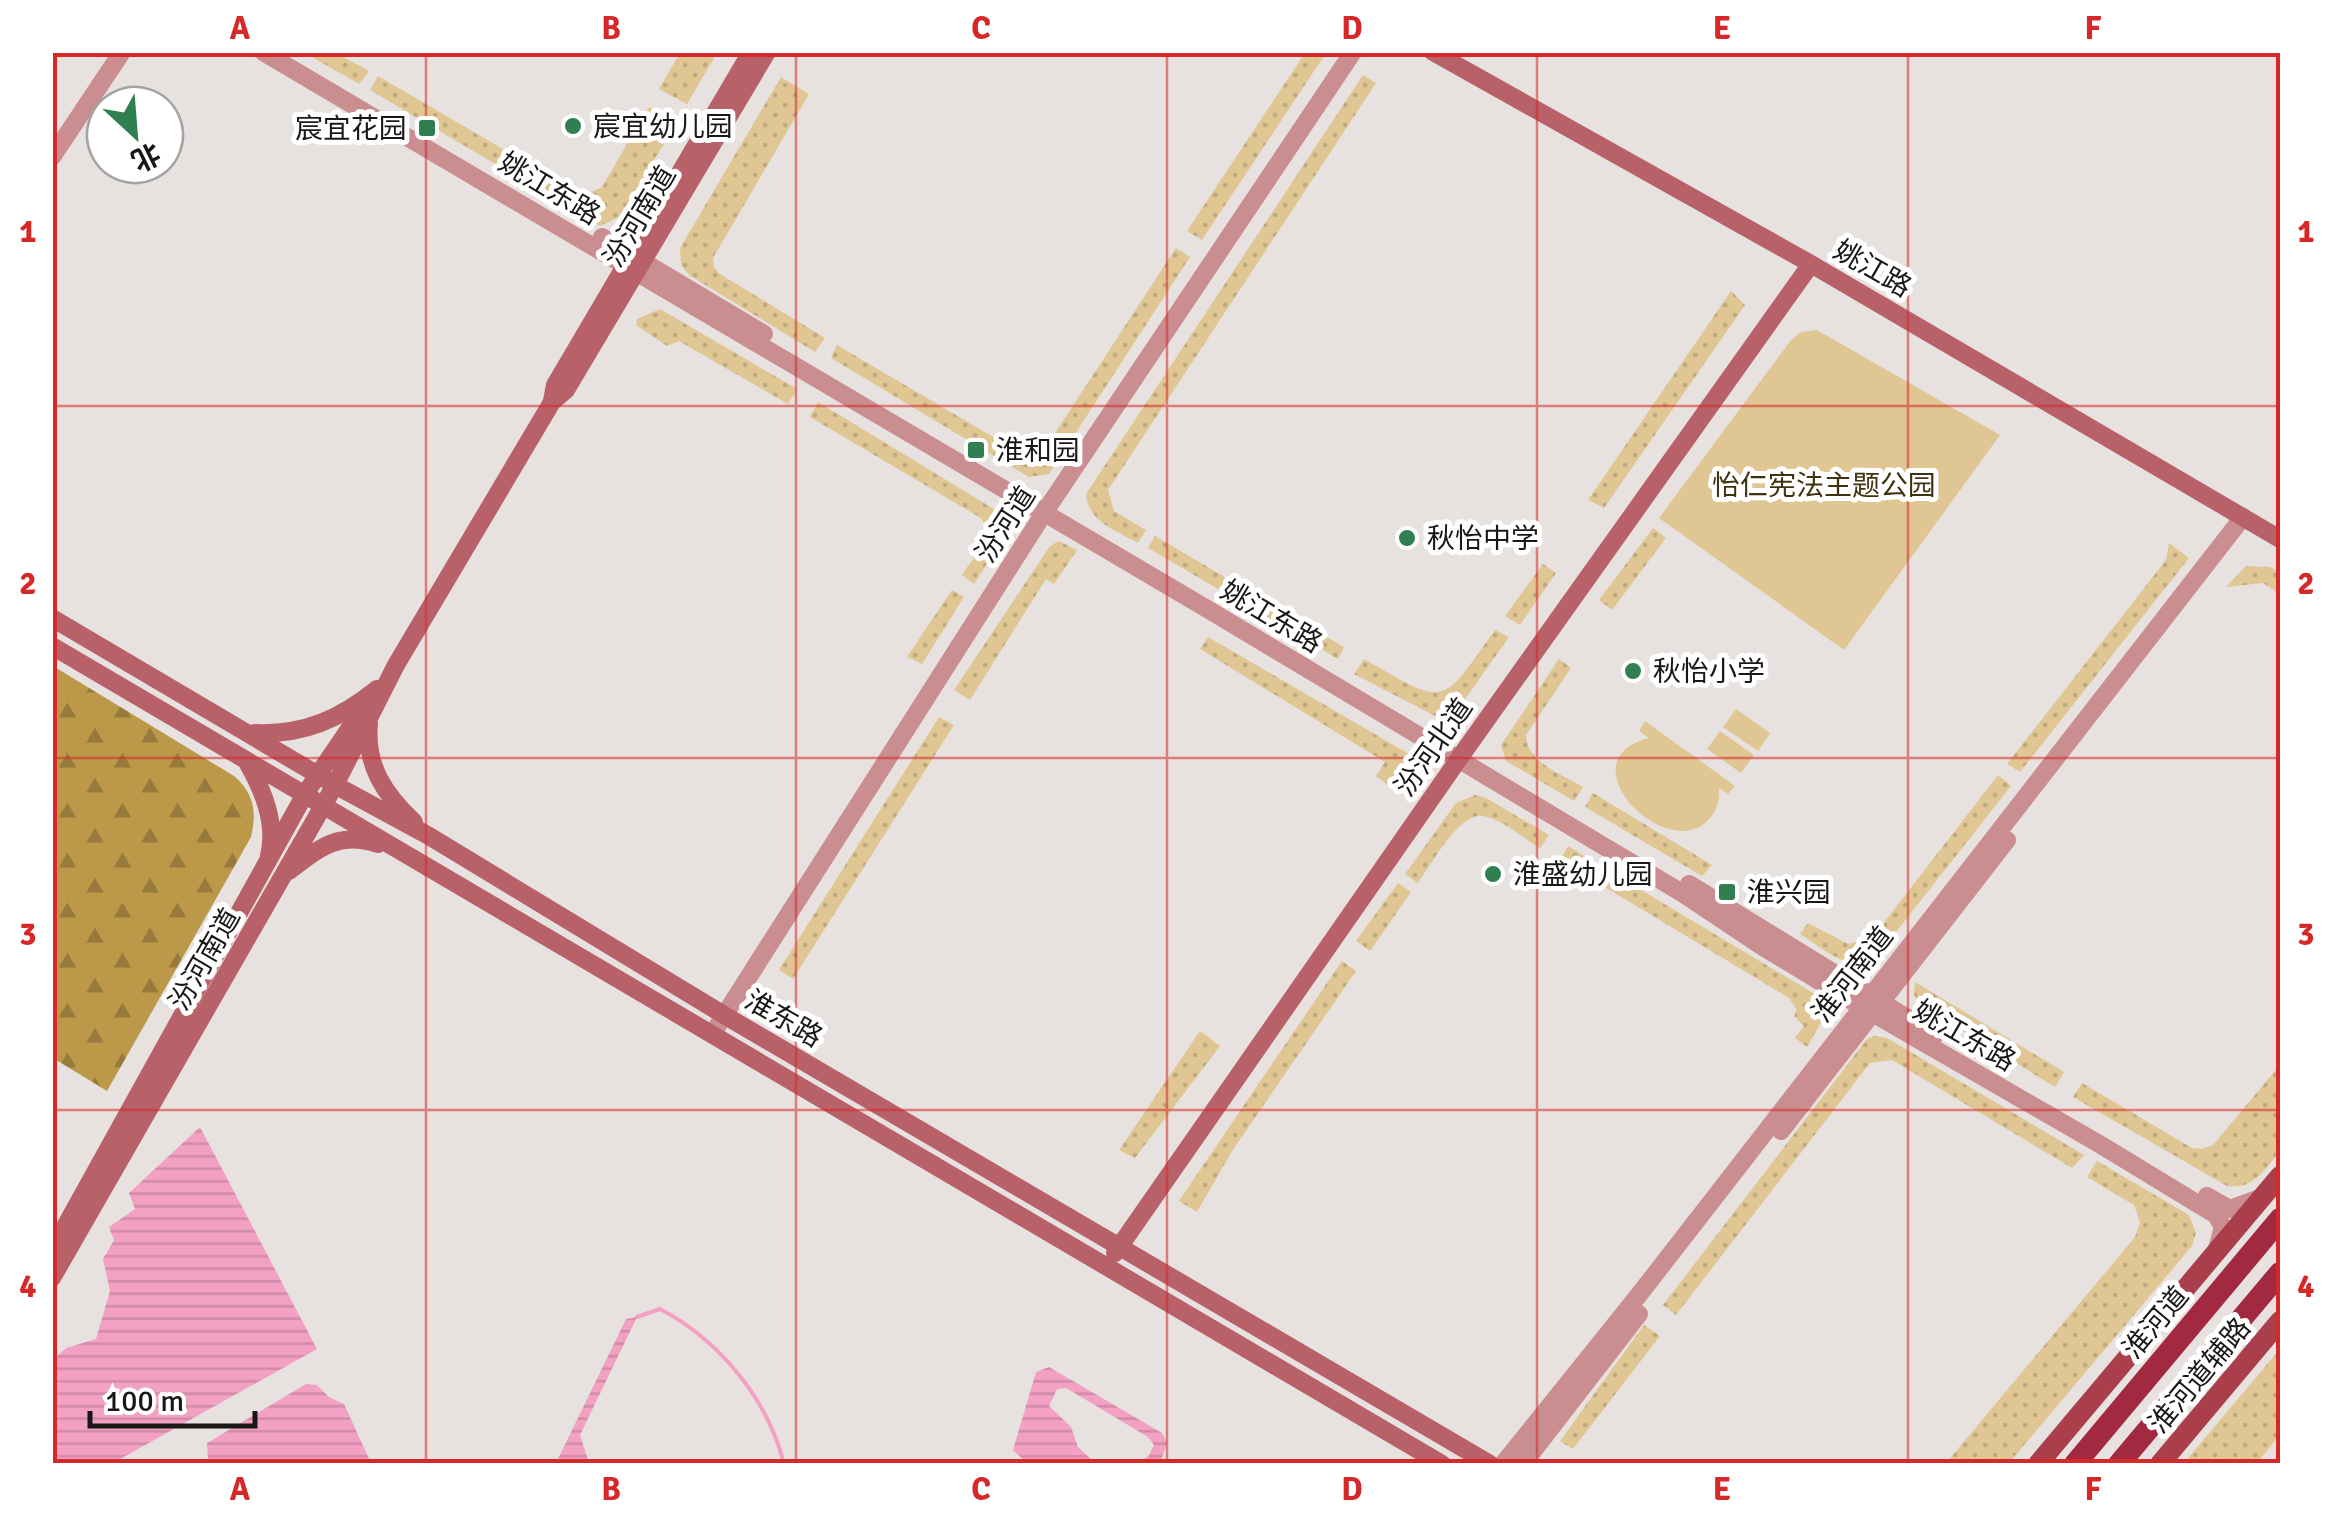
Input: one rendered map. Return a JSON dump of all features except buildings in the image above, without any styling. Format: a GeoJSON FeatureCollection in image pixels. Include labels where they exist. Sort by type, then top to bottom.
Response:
{"type":"FeatureCollection","features":[{"type":"Feature","properties":{"kind":"highway","name":"淮河道"},"geometry":{"type":"LineString","coordinates":[[2075,1464],[2280,1219]]}},
{"type":"Feature","properties":{"kind":"highway"},"geometry":{"type":"LineString","coordinates":[[2119,1464],[2280,1273]]}},
{"type":"Feature","properties":{"kind":"main road","name":"汾河南道"},"geometry":{"type":"LineString","coordinates":[[52,1278],[324,805],[396,665],[552,402],[566,390],[750,52]]}},
{"type":"Feature","properties":{"kind":"main road","name":"汾河南道"},"geometry":{"type":"LineString","coordinates":[[634,263],[766,52]]}},
{"type":"Feature","properties":{"kind":"main road","name":"姚江路"},"geometry":{"type":"LineString","coordinates":[[1433,52],[1812,264],[2280,539]]}},
{"type":"Feature","properties":{"kind":"main road","name":"汾河北道"},"geometry":{"type":"LineString","coordinates":[[1107,1265],[1461,754],[1812,264]]}},
{"type":"Feature","properties":{"kind":"main road","name":"淮东路"},"geometry":{"type":"LineString","coordinates":[[52,618],[429,836],[1490,1464]]}},
{"type":"Feature","properties":{"kind":"main road","name":"淮东路"},"geometry":{"type":"LineString","coordinates":[[52,646],[1442,1464]]}},
{"type":"Feature","properties":{"kind":"main road","name":"汾河南道"},"geometry":{"type":"LineString","coordinates":[[52,1250],[305,794],[396,665]]}},
{"type":"Feature","properties":{"kind":"main road"},"geometry":{"type":"LineString","coordinates":[[251,733],[284,734],[320,725],[352,709],[378,689]]}},
{"type":"Feature","properties":{"kind":"main road"},"geometry":{"type":"LineString","coordinates":[[370,714],[369,745],[377,779],[429,836]]}},
{"type":"Feature","properties":{"kind":"main road"},"geometry":{"type":"LineString","coordinates":[[244,758],[266,801],[272,845],[267,866]]}},
{"type":"Feature","properties":{"kind":"main road"},"geometry":{"type":"LineString","coordinates":[[284,874],[317,850],[345,838],[402,852]]}},
{"type":"Feature","properties":{"kind":"main road"},"geometry":{"type":"LineString","coordinates":[[2040,1464],[2280,1176]]}},
{"type":"Feature","properties":{"kind":"main road","name":"淮河道辅路"},"geometry":{"type":"LineString","coordinates":[[2160,1464],[2280,1322]]}},
{"type":"Feature","properties":{"kind":"street"},"geometry":{"type":"LineString","coordinates":[[52,157],[122,52]]}},
{"type":"Feature","properties":{"kind":"street","name":"姚江东路"},"geometry":{"type":"LineString","coordinates":[[263,52],[634,263]]}},
{"type":"Feature","properties":{"kind":"street","name":"姚江东路"},"geometry":{"type":"LineString","coordinates":[[274,52],[1461,754],[2101,1144],[2216,1215],[2223,1228],[2216,1250]]}},
{"type":"Feature","properties":{"kind":"street","name":"汾河道"},"geometry":{"type":"LineString","coordinates":[[713,1033],[1046,509],[1353,52]]}},
{"type":"Feature","properties":{"kind":"street","name":"淮河南道"},"geometry":{"type":"LineString","coordinates":[[1503,1464],[1871,1004],[2248,520]]}},
{"type":"Feature","properties":{"kind":"street","name":"姚江东路"},"geometry":{"type":"LineString","coordinates":[[1871,1004],[2223,1206],[2238,1208],[2263,1196]]}},
{"type":"Feature","properties":{"kind":"street","name":"淮河南道"},"geometry":{"type":"LineString","coordinates":[[1523,1464],[1871,1004]]}},
{"type":"Feature","properties":{"kind":"green space"},"geometry":{"type":"Polygon","coordinates":[[[305,53],[336,53],[369,71],[359,84],[305,53]]]}},
{"type":"Feature","properties":{"kind":"green space"},"geometry":{"type":"Polygon","coordinates":[[[680,53],[717,53],[687,104],[659,89],[680,53]]]}},
{"type":"Feature","properties":{"kind":"green space"},"geometry":{"type":"Polygon","coordinates":[[[1305,53],[1326,53],[1202,240],[1187,231],[1305,53]]]}},
{"type":"Feature","properties":{"kind":"green space"},"geometry":{"type":"Polygon","coordinates":[[[1363,75],[1376,83],[1108,490],[1114,511],[1146,530],[1138,543],[1098,519],[1086,494],[1363,75]]]}},
{"type":"Feature","properties":{"kind":"green space"},"geometry":{"type":"Polygon","coordinates":[[[378,76],[576,192],[589,193],[602,187],[649,107],[676,124],[619,217],[600,226],[370,90],[378,76]]]}},
{"type":"Feature","properties":{"kind":"green space"},"geometry":{"type":"Polygon","coordinates":[[[781,77],[809,94],[713,258],[714,267],[825,338],[815,352],[689,275],[681,265],[680,248],[781,77]]]}},
{"type":"Feature","properties":{"kind":"green space"},"geometry":{"type":"Polygon","coordinates":[[[1176,248],[1190,257],[1049,474],[1029,477],[831,358],[837,345],[1022,454],[1033,455],[1044,450],[1176,248]]]}},
{"type":"Feature","properties":{"kind":"green space"},"geometry":{"type":"Polygon","coordinates":[[[1731,291],[1745,305],[1604,508],[1588,500],[1731,291]]]}},
{"type":"Feature","properties":{"kind":"green space"},"geometry":{"type":"Polygon","coordinates":[[[660,309],[797,389],[788,404],[679,341],[667,346],[636,325],[637,319],[660,309]]]}},
{"type":"Feature","properties":{"kind":"green space","name":"怡仁宪法主题公园"},"geometry":{"type":"Polygon","coordinates":[[[1817,330],[2000,435],[1844,650],[1659,518],[1791,340],[1801,332],[1817,330]]]}},
{"type":"Feature","properties":{"kind":"green space"},"geometry":{"type":"Polygon","coordinates":[[[818,402],[1007,517],[1012,524],[974,584],[962,575],[984,540],[985,525],[981,518],[810,417],[818,402]]]}},
{"type":"Feature","properties":{"kind":"green space"},"geometry":{"type":"Polygon","coordinates":[[[1653,528],[1666,538],[1612,610],[1599,600],[1653,528]]]}},
{"type":"Feature","properties":{"kind":"green space"},"geometry":{"type":"Polygon","coordinates":[[[1155,536],[1344,647],[1338,659],[1148,548],[1155,536]]]}},
{"type":"Feature","properties":{"kind":"green space"},"geometry":{"type":"Polygon","coordinates":[[[1059,541],[1077,550],[1054,584],[1046,579],[970,700],[954,690],[1050,546],[1059,541]]]}},
{"type":"Feature","properties":{"kind":"green space"},"geometry":{"type":"Polygon","coordinates":[[[2169,543],[2189,558],[2020,772],[2007,764],[2166,560],[2169,543]]]}},
{"type":"Feature","properties":{"kind":"green space"},"geometry":{"type":"Polygon","coordinates":[[[1543,564],[1556,573],[1520,625],[1505,616],[1543,564]]]}},
{"type":"Feature","properties":{"kind":"green space"},"geometry":{"type":"Polygon","coordinates":[[[2246,566],[2270,567],[2280,573],[2280,594],[2263,583],[2226,587],[2246,566]]]}},
{"type":"Feature","properties":{"kind":"green space"},"geometry":{"type":"Polygon","coordinates":[[[952,590],[964,597],[922,664],[907,657],[952,590]]]}},
{"type":"Feature","properties":{"kind":"green space"},"geometry":{"type":"Polygon","coordinates":[[[1495,630],[1509,637],[1458,709],[1448,716],[1437,717],[1354,674],[1364,659],[1412,686],[1440,692],[1463,674],[1495,630]]]}},
{"type":"Feature","properties":{"kind":"green space"},"geometry":{"type":"Polygon","coordinates":[[[1208,637],[1409,754],[1411,776],[1399,793],[1376,776],[1385,762],[1200,649],[1208,637]]]}},
{"type":"Feature","properties":{"kind":"green space"},"geometry":{"type":"Polygon","coordinates":[[[1559,659],[1571,668],[1526,735],[1539,760],[1583,787],[1574,801],[1506,761],[1501,745],[1559,659]]]}},
{"type":"Feature","properties":{"kind":"green space"},"geometry":{"type":"Polygon","coordinates":[[[53,666],[234,776],[250,796],[254,811],[251,837],[107,1091],[53,1058],[53,666]]]}},
{"type":"Feature","properties":{"kind":"green space"},"geometry":{"type":"Polygon","coordinates":[[[1736,709],[1770,733],[1758,751],[1723,727],[1736,709]]]}},
{"type":"Feature","properties":{"kind":"green space"},"geometry":{"type":"Polygon","coordinates":[[[939,717],[954,725],[793,979],[779,970],[939,717]]]}},
{"type":"Feature","properties":{"kind":"green space"},"geometry":{"type":"Polygon","coordinates":[[[1645,721],[1735,786],[1728,794],[1719,788],[1718,803],[1711,817],[1693,829],[1672,830],[1650,821],[1619,786],[1616,767],[1625,750],[1649,738],[1639,731],[1645,721]]]}},
{"type":"Feature","properties":{"kind":"green space"},"geometry":{"type":"Polygon","coordinates":[[[1720,731],[1754,755],[1741,773],[1707,749],[1720,731]]]}},
{"type":"Feature","properties":{"kind":"green space"},"geometry":{"type":"Polygon","coordinates":[[[1998,775],[2011,786],[1874,960],[1845,961],[1800,934],[1808,923],[1848,944],[1872,938],[1998,775]]]}},
{"type":"Feature","properties":{"kind":"green space"},"geometry":{"type":"Polygon","coordinates":[[[1593,793],[1712,865],[1702,876],[1585,807],[1593,793]]]}},
{"type":"Feature","properties":{"kind":"green space"},"geometry":{"type":"Polygon","coordinates":[[[1475,795],[1549,835],[1540,848],[1498,821],[1474,817],[1446,841],[1418,883],[1405,874],[1456,803],[1475,795]]]}},
{"type":"Feature","properties":{"kind":"green space"},"geometry":{"type":"Polygon","coordinates":[[[1568,846],[1823,999],[1826,1014],[1807,1047],[1795,1038],[1804,1026],[1794,1016],[1797,1010],[1789,998],[1560,860],[1568,846]]]}},
{"type":"Feature","properties":{"kind":"green space"},"geometry":{"type":"Polygon","coordinates":[[[1398,883],[1411,892],[1370,951],[1356,941],[1398,883]]]}},
{"type":"Feature","properties":{"kind":"green space"},"geometry":{"type":"Polygon","coordinates":[[[1342,961],[1356,971],[1232,1151],[1197,1212],[1179,1201],[1342,961]]]}},
{"type":"Feature","properties":{"kind":"green space"},"geometry":{"type":"Polygon","coordinates":[[[1915,982],[2064,1072],[2055,1087],[1918,1003],[1915,982]]]}},
{"type":"Feature","properties":{"kind":"green space"},"geometry":{"type":"Polygon","coordinates":[[[1200,1031],[1220,1046],[1135,1158],[1119,1150],[1200,1031]]]}},
{"type":"Feature","properties":{"kind":"green space"},"geometry":{"type":"Polygon","coordinates":[[[1887,1038],[2084,1155],[2072,1168],[1892,1060],[1870,1063],[1676,1315],[1663,1305],[1867,1039],[1887,1038]]]}},
{"type":"Feature","properties":{"kind":"green space"},"geometry":{"type":"Polygon","coordinates":[[[2280,1065],[2280,1151],[2258,1177],[2245,1185],[2227,1186],[2073,1097],[2082,1083],[2192,1148],[2202,1149],[2213,1145],[2280,1065]]]}},
{"type":"Feature","properties":{"kind":"green space"},"geometry":{"type":"Polygon","coordinates":[[[2097,1161],[2189,1215],[2196,1233],[2192,1246],[2009,1463],[1946,1463],[2135,1237],[2140,1222],[2134,1205],[2087,1177],[2097,1161]]]}},
{"type":"Feature","properties":{"kind":"green space"},"geometry":{"type":"Polygon","coordinates":[[[1644,1325],[1660,1336],[1573,1449],[1560,1441],[1644,1325]]]}},
{"type":"Feature","properties":{"kind":"green space"},"geometry":{"type":"Polygon","coordinates":[[[2280,1349],[2280,1435],[2257,1463],[2184,1463],[2280,1349]]]}},
{"type":"Feature","properties":{"kind":"shaded area"},"geometry":{"type":"Polygon","coordinates":[[[200,1127],[317,1349],[113,1463],[53,1463],[53,1360],[66,1348],[96,1339],[110,1291],[103,1259],[114,1240],[109,1227],[135,1209],[129,1193],[200,1127]]]}},
{"type":"Feature","properties":{"kind":"shaded area"},"geometry":{"type":"Polygon","coordinates":[[[637,1317],[580,1435],[589,1463],[556,1463],[626,1319],[637,1317]]]}},
{"type":"Feature","properties":{"kind":"shaded area"},"geometry":{"type":"Polygon","coordinates":[[[1049,1367],[1162,1433],[1167,1443],[1160,1463],[1133,1463],[1148,1457],[1154,1445],[1148,1437],[1066,1388],[1057,1389],[1049,1406],[1071,1427],[1078,1447],[1095,1463],[1027,1463],[1013,1450],[1036,1372],[1049,1367]]]}},
{"type":"Feature","properties":{"kind":"shaded area"},"geometry":{"type":"Polygon","coordinates":[[[306,1384],[317,1385],[344,1404],[371,1463],[202,1463],[208,1459],[207,1443],[306,1384]]]}},
{"type":"Feature","properties":{"kind":"waterway"},"geometry":{"type":"LineString","coordinates":[[637,1317],[660,1309],[721,1355],[766,1417],[784,1464]]}},
{"type":"Feature","properties":{"kind":"place","name":"宸宜幼儿园"},"geometry":{"type":"Point","coordinates":[573,126]}},
{"type":"Feature","properties":{"kind":"place","name":"宸宜花园"},"geometry":{"type":"Point","coordinates":[427,128]}},
{"type":"Feature","properties":{"kind":"place","name":"淮和园"},"geometry":{"type":"Point","coordinates":[976,450]}},
{"type":"Feature","properties":{"kind":"place","name":"秋怡中学"},"geometry":{"type":"Point","coordinates":[1407,538]}},
{"type":"Feature","properties":{"kind":"place","name":"秋怡小学"},"geometry":{"type":"Point","coordinates":[1633,671]}},
{"type":"Feature","properties":{"kind":"place","name":"淮盛幼儿园"},"geometry":{"type":"Point","coordinates":[1493,874]}},
{"type":"Feature","properties":{"kind":"place","name":"淮兴园"},"geometry":{"type":"Point","coordinates":[1727,892]}}]}
